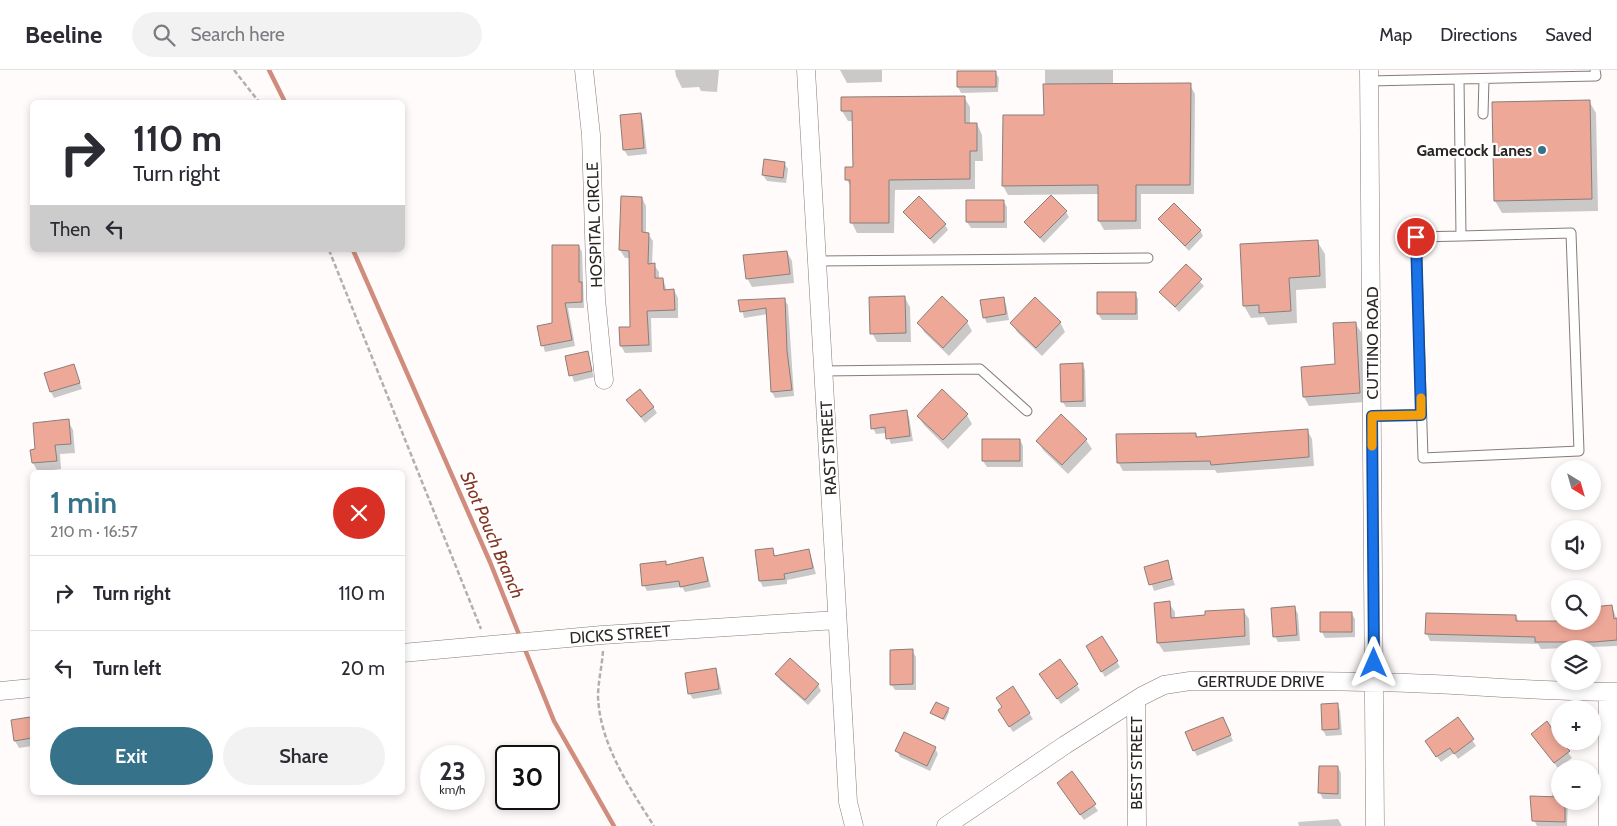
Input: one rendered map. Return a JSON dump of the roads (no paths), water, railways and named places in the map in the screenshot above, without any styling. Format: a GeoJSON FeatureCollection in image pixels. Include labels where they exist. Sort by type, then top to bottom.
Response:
{"type":"FeatureCollection","features":[{"type":"Feature","properties":{"kind":"street","name":"HOSPITAL CIRCLE"},"geometry":{"type":"LineString","coordinates":[[584,70],[591,135],[596,299],[604,380]]}},
{"type":"Feature","properties":{"kind":"street","name":"RAST STREET"},"geometry":{"type":"LineString","coordinates":[[806,70],[848,802],[854,826]]}},
{"type":"Feature","properties":{"kind":"street","name":"CUTTINO ROAD"},"geometry":{"type":"LineString","coordinates":[[1369,76],[1375,826]]}},
{"type":"Feature","properties":{"kind":"street","name":"DICKS STREET"},"geometry":{"type":"LineString","coordinates":[[405,653],[557,639],[838,620]]}},
{"type":"Feature","properties":{"kind":"street","name":"GERTRUDE DRIVE"},"geometry":{"type":"LineString","coordinates":[[946,826],[1057,750],[1136,700],[1164,685],[1190,681],[1374,682],[1433,683],[1561,692],[1613,692]]}},
{"type":"Feature","properties":{"kind":"street"},"geometry":{"type":"LineString","coordinates":[[0,691],[30,688]]}},
{"type":"Feature","properties":{"kind":"street"},"geometry":{"type":"LineString","coordinates":[[1608,826],[1613,692]]}},
{"type":"Feature","properties":{"kind":"street","name":"BEST STREET"},"geometry":{"type":"LineString","coordinates":[[1136,700],[1136,826]]}},
{"type":"Feature","properties":{"kind":"lane"},"geometry":{"type":"LineString","coordinates":[[1369,76],[1484,79],[1596,76],[1596,70]]}},
{"type":"Feature","properties":{"kind":"lane"},"geometry":{"type":"LineString","coordinates":[[1459,79],[1461,236]]}},
{"type":"Feature","properties":{"kind":"lane"},"geometry":{"type":"LineString","coordinates":[[1483,114],[1484,79]]}},
{"type":"Feature","properties":{"kind":"lane"},"geometry":{"type":"LineString","coordinates":[[1571,233],[1579,451],[1424,458],[1416,237],[1461,236],[1571,233]]}},
{"type":"Feature","properties":{"kind":"lane"},"geometry":{"type":"LineString","coordinates":[[817,261],[1148,258]]}},
{"type":"Feature","properties":{"kind":"lane"},"geometry":{"type":"LineString","coordinates":[[824,371],[980,368],[1027,411]]}},
{"type":"Feature","properties":{"kind":"lane"},"geometry":{"type":"LineString","coordinates":[[1372,416],[1421,415]]}},
{"type":"Feature","properties":{"kind":"waterway","name":"Shot Pouch Branch"},"geometry":{"type":"LineString","coordinates":[[269,70],[284,100]]}},
{"type":"Feature","properties":{"kind":"waterway","name":"Shot Pouch Branch"},"geometry":{"type":"LineString","coordinates":[[354,252],[490,562],[520,637]]}},
{"type":"Feature","properties":{"kind":"waterway","name":"Shot Pouch Branch"},"geometry":{"type":"LineString","coordinates":[[524,647],[554,721],[614,826]]}},
{"type":"Feature","properties":{"kind":"place","name":"Gamecock Lanes"},"geometry":{"type":"Point","coordinates":[1542,150]}}]}
